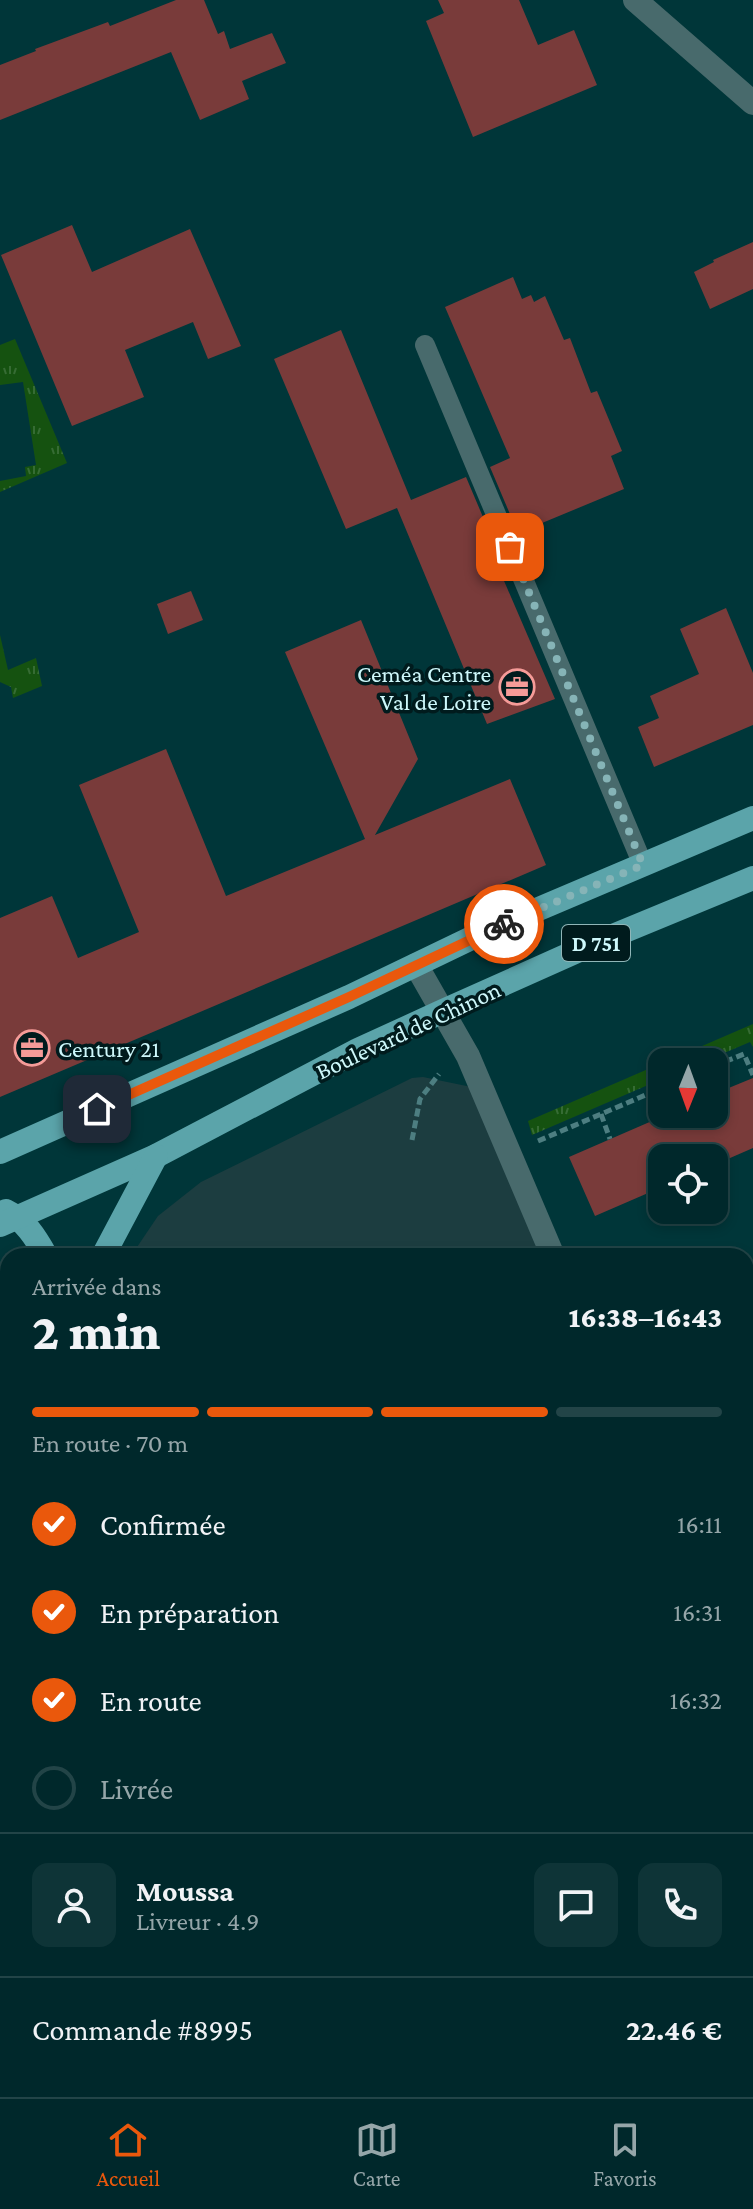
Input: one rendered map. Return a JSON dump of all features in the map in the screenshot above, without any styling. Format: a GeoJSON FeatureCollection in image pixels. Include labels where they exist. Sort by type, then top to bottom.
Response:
{"type":"FeatureCollection","features":[{"type":"Feature","properties":{"kind":"main road","name":"D 751"},"geometry":{"type":"LineString","coordinates":[[0,1152],[349,997],[482,933],[753,818]]}},
{"type":"Feature","properties":{"kind":"main road","name":"Boulevard de Chinon"},"geometry":{"type":"LineString","coordinates":[[6,1216],[156,1156],[358,1050],[586,947],[753,878]]}},
{"type":"Feature","properties":{"kind":"main road"},"geometry":{"type":"LineString","coordinates":[[107,1248],[156,1156]]}},
{"type":"Feature","properties":{"kind":"main road","name":"D 751"},"geometry":{"type":"LineString","coordinates":[[6,1216],[41,1248]]}},
{"type":"Feature","properties":{"kind":"street"},"geometry":{"type":"LineString","coordinates":[[635,0],[753,103]]}},
{"type":"Feature","properties":{"kind":"street"},"geometry":{"type":"LineString","coordinates":[[416,965],[468,1056],[550,1248]]}},
{"type":"Feature","properties":{"kind":"lane"},"geometry":{"type":"LineString","coordinates":[[425,345],[643,865]]}},
{"type":"Feature","properties":{"kind":"path"},"geometry":{"type":"LineString","coordinates":[[412,1140],[420,1099],[460,1043]]}},
{"type":"Feature","properties":{"kind":"path"},"geometry":{"type":"LineString","coordinates":[[728,1060],[744,1054],[753,1075]]}},
{"type":"Feature","properties":{"kind":"path"},"geometry":{"type":"LineString","coordinates":[[509,1154],[648,1094]]}},
{"type":"Feature","properties":{"kind":"path"},"geometry":{"type":"LineString","coordinates":[[601,1114],[610,1139]]}},
{"type":"Feature","properties":{"kind":"shaded area"},"geometry":{"type":"Polygon","coordinates":[[[423,1077],[481,1089],[550,1248],[136,1248],[158,1216],[201,1182],[412,1078],[423,1077]]]}},
{"type":"Feature","properties":{"kind":"green space"},"geometry":{"type":"Polygon","coordinates":[[[15,339],[67,463],[0,492],[0,481],[26,476],[25,467],[36,465],[23,382],[0,385],[0,345],[15,339]]]}},
{"type":"Feature","properties":{"kind":"green space"},"geometry":{"type":"Polygon","coordinates":[[[0,635],[8,670],[36,658],[42,686],[13,698],[11,687],[0,682],[0,635]]]}},
{"type":"Feature","properties":{"kind":"green space"},"geometry":{"type":"Polygon","coordinates":[[[753,1024],[753,1047],[750,1042],[728,1051],[728,1048],[697,1048],[753,1024]]]}},
{"type":"Feature","properties":{"kind":"green space"},"geometry":{"type":"Polygon","coordinates":[[[648,1069],[648,1085],[532,1135],[528,1121],[648,1069]]]}},
{"type":"Feature","properties":{"kind":"building"},"geometry":{"type":"Polygon","coordinates":[[[176,0],[204,0],[218,34],[224,31],[230,49],[272,33],[286,63],[242,81],[249,99],[200,120],[171,52],[0,120],[0,65],[108,22],[110,26],[176,0]]]}},
{"type":"Feature","properties":{"kind":"building"},"geometry":{"type":"Polygon","coordinates":[[[438,0],[519,0],[538,45],[574,30],[597,85],[473,137],[426,21],[444,13],[438,0]]]}},
{"type":"Feature","properties":{"kind":"building"},"geometry":{"type":"Polygon","coordinates":[[[72,225],[92,272],[190,229],[241,346],[208,359],[193,322],[125,350],[144,397],[72,426],[1,255],[72,225]]]}},
{"type":"Feature","properties":{"kind":"building"},"geometry":{"type":"Polygon","coordinates":[[[753,242],[753,289],[710,309],[694,272],[753,242]]]}},
{"type":"Feature","properties":{"kind":"building"},"geometry":{"type":"Polygon","coordinates":[[[513,277],[522,299],[531,295],[534,302],[545,296],[564,340],[570,338],[591,393],[597,391],[622,451],[611,456],[624,489],[518,533],[490,467],[510,458],[445,307],[513,277]]]}},
{"type":"Feature","properties":{"kind":"building"},"geometry":{"type":"Polygon","coordinates":[[[341,330],[411,500],[466,477],[494,543],[489,546],[555,699],[487,724],[397,508],[346,529],[274,359],[341,330]]]}},
{"type":"Feature","properties":{"kind":"building"},"geometry":{"type":"Polygon","coordinates":[[[191,591],[203,620],[168,634],[157,604],[191,591]]]}},
{"type":"Feature","properties":{"kind":"building"},"geometry":{"type":"Polygon","coordinates":[[[726,608],[753,673],[753,725],[654,767],[638,727],[659,718],[650,696],[699,674],[680,629],[726,608]]]}},
{"type":"Feature","properties":{"kind":"building"},"geometry":{"type":"Polygon","coordinates":[[[361,620],[418,759],[375,835],[510,779],[546,865],[0,1097],[0,918],[52,896],[78,958],[139,932],[79,785],[166,749],[226,896],[365,839],[285,652],[361,620]]]}},
{"type":"Feature","properties":{"kind":"building"},"geometry":{"type":"Polygon","coordinates":[[[753,1078],[753,1148],[728,1159],[728,1144],[648,1144],[648,1193],[595,1216],[569,1157],[648,1123],[648,1128],[728,1128],[728,1088],[753,1078]]]}},
{"type":"Feature","properties":{"kind":"way so far"},"geometry":{"type":"LineString","coordinates":[[504,924],[643,865],[510,547]]}},
{"type":"Feature","properties":{"kind":"place","name":"Ceméa Centre Val de Loire"},"geometry":{"type":"Point","coordinates":[517,687]}},
{"type":"Feature","properties":{"kind":"place","name":"Century 21"},"geometry":{"type":"Point","coordinates":[32,1048]}},
{"type":"Feature","properties":{"kind":"route"},"geometry":{"type":"LineString","coordinates":[[97,1109],[504,924]]}}]}
